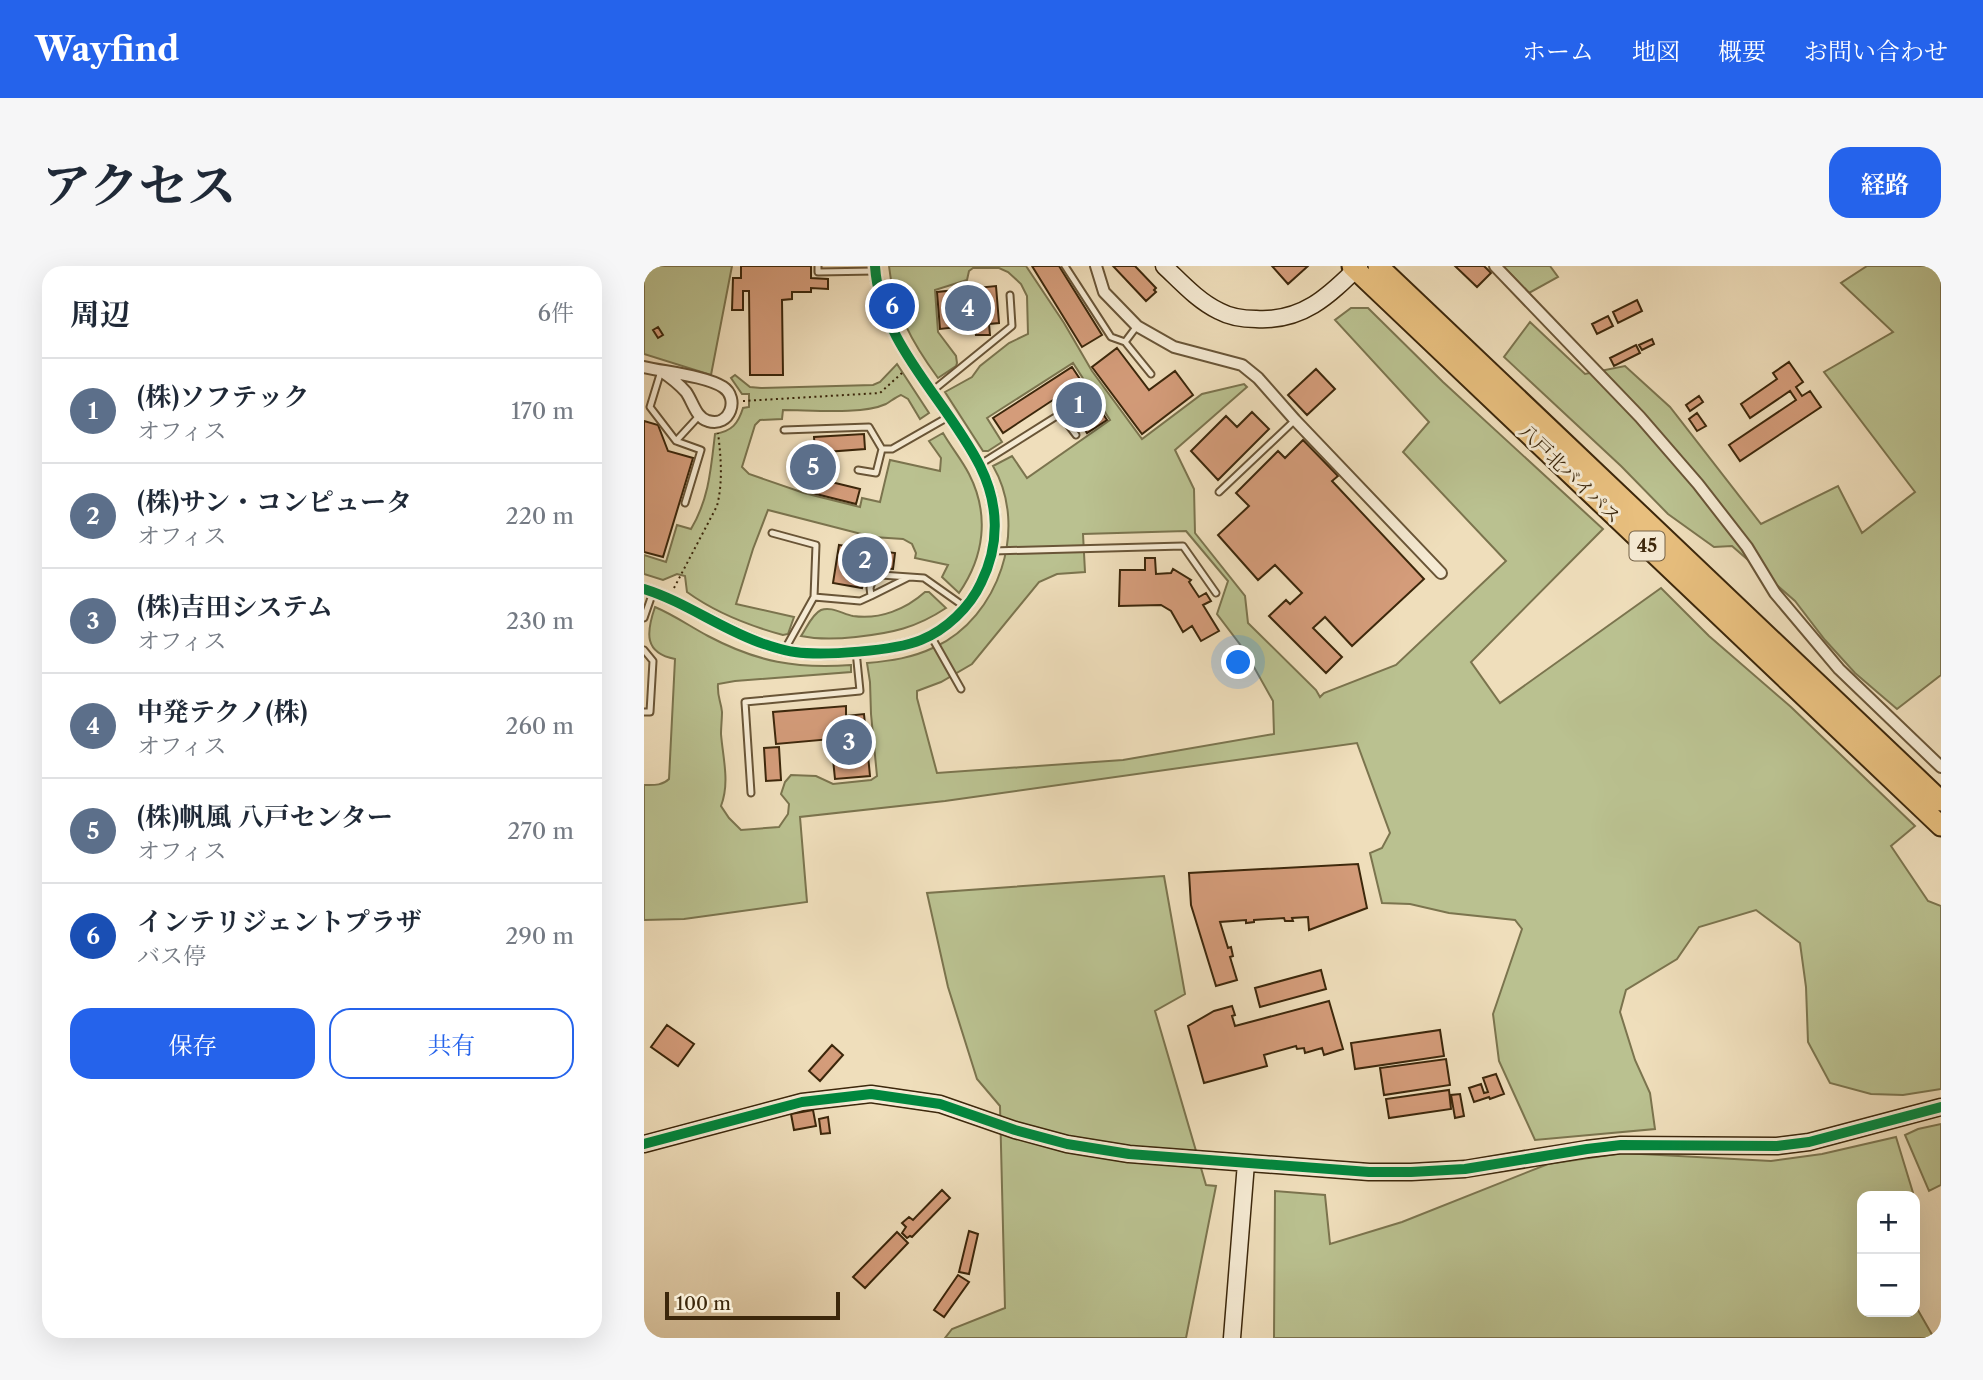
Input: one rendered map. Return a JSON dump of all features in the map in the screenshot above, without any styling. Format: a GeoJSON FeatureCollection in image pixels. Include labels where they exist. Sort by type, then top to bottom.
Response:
{"type":"FeatureCollection","features":[{"type":"Feature","properties":{"kind":"highway","name":"八戸北バイパス"},"geometry":{"type":"LineString","coordinates":[[1378,266],[1941,801]]}},
{"type":"Feature","properties":{"kind":"highway","name":"八戸北バイパス"},"geometry":{"type":"LineString","coordinates":[[1356,267],[1941,826]]}},
{"type":"Feature","properties":{"kind":"street"},"geometry":{"type":"LineString","coordinates":[[1096,266],[1104,292],[1137,326],[1174,347],[1242,365],[1258,378],[1441,573]]}},
{"type":"Feature","properties":{"kind":"street"},"geometry":{"type":"LineString","coordinates":[[1164,266],[1189,290],[1220,312],[1244,319],[1273,320],[1302,312],[1328,296],[1356,267]]}},
{"type":"Feature","properties":{"kind":"street"},"geometry":{"type":"LineString","coordinates":[[1495,266],[1640,417],[1698,484],[1747,547],[1775,593],[1839,669],[1941,767]]}},
{"type":"Feature","properties":{"kind":"street"},"geometry":{"type":"LineString","coordinates":[[648,590],[731,632],[766,645],[796,652],[891,648],[920,640],[942,628],[965,607],[978,590],[993,551],[996,524],[991,494],[979,465],[906,353],[886,313],[875,268]]}},
{"type":"Feature","properties":{"kind":"street"},"geometry":{"type":"LineString","coordinates":[[644,367],[713,383],[722,387],[730,394],[732,402],[726,419],[707,421],[699,416],[685,391],[661,371]]}},
{"type":"Feature","properties":{"kind":"street"},"geometry":{"type":"LineString","coordinates":[[644,1144],[802,1102],[872,1094],[940,1104],[1066,1144],[1129,1154],[1368,1172],[1411,1172],[1465,1169],[1621,1145],[1777,1146],[1809,1142],[1941,1107]]}},
{"type":"Feature","properties":{"kind":"street"},"geometry":{"type":"LineString","coordinates":[[1232,1338],[1246,1163]]}},
{"type":"Feature","properties":{"kind":"lane"},"geometry":{"type":"LineString","coordinates":[[818,266],[818,272],[875,268]]}},
{"type":"Feature","properties":{"kind":"lane"},"geometry":{"type":"LineString","coordinates":[[1065,266],[1111,337],[1125,342],[1151,374]]}},
{"type":"Feature","properties":{"kind":"lane"},"geometry":{"type":"LineString","coordinates":[[931,392],[1012,326],[1010,295]]}},
{"type":"Feature","properties":{"kind":"lane"},"geometry":{"type":"LineString","coordinates":[[1125,342],[1137,326]]}},
{"type":"Feature","properties":{"kind":"lane"},"geometry":{"type":"LineString","coordinates":[[661,371],[650,407],[676,441],[701,450],[685,503]]}},
{"type":"Feature","properties":{"kind":"lane"},"geometry":{"type":"LineString","coordinates":[[979,465],[1060,414],[1076,435]]}},
{"type":"Feature","properties":{"kind":"lane"},"geometry":{"type":"LineString","coordinates":[[676,441],[699,416]]}},
{"type":"Feature","properties":{"kind":"lane"},"geometry":{"type":"LineString","coordinates":[[882,449],[892,449],[948,417]]}},
{"type":"Feature","properties":{"kind":"lane"},"geometry":{"type":"LineString","coordinates":[[1219,492],[1295,420]]}},
{"type":"Feature","properties":{"kind":"lane"},"geometry":{"type":"LineString","coordinates":[[784,430],[869,427],[882,449],[877,473],[858,470]]}},
{"type":"Feature","properties":{"kind":"lane"},"geometry":{"type":"LineString","coordinates":[[772,533],[816,545],[814,597],[785,650]]}},
{"type":"Feature","properties":{"kind":"lane"},"geometry":{"type":"LineString","coordinates":[[993,551],[1183,545],[1216,593]]}},
{"type":"Feature","properties":{"kind":"lane"},"geometry":{"type":"LineString","coordinates":[[871,596],[873,579],[881,575],[924,578],[965,607]]}},
{"type":"Feature","properties":{"kind":"lane"},"geometry":{"type":"LineString","coordinates":[[814,597],[860,601],[911,577]]}},
{"type":"Feature","properties":{"kind":"lane"},"geometry":{"type":"LineString","coordinates":[[644,618],[648,590]]}},
{"type":"Feature","properties":{"kind":"lane"},"geometry":{"type":"LineString","coordinates":[[930,635],[961,689]]}},
{"type":"Feature","properties":{"kind":"lane"},"geometry":{"type":"LineString","coordinates":[[644,650],[653,661],[650,712],[644,712]]}},
{"type":"Feature","properties":{"kind":"lane"},"geometry":{"type":"LineString","coordinates":[[751,793],[745,702],[860,691],[856,651]]}},
{"type":"Feature","properties":{"kind":"path"},"geometry":{"type":"LineString","coordinates":[[737,402],[880,393],[907,370]]}},
{"type":"Feature","properties":{"kind":"path"},"geometry":{"type":"LineString","coordinates":[[672,592],[720,496],[721,470],[717,429]]}},
{"type":"Feature","properties":{"kind":"green space"},"geometry":{"type":"Polygon","coordinates":[[[644,266],[732,266],[711,375],[644,354],[644,266]]]}},
{"type":"Feature","properties":{"kind":"green space"},"geometry":{"type":"Polygon","coordinates":[[[889,266],[1026,266],[1092,371],[1142,439],[1202,394],[1244,384],[1247,387],[1175,450],[1194,489],[1195,533],[1245,596],[1248,623],[1320,697],[1324,693],[1396,665],[1506,561],[1403,452],[1429,422],[1335,320],[1351,308],[1368,308],[1443,382],[1603,529],[1471,662],[1500,703],[1661,588],[1709,636],[1791,707],[1915,826],[1891,846],[1928,901],[1941,906],[1941,1089],[1903,1095],[1871,1094],[1830,1083],[1808,1042],[1806,987],[1800,943],[1756,910],[1699,927],[1677,959],[1626,990],[1620,1012],[1635,1060],[1650,1093],[1655,1129],[1535,1140],[1499,1061],[1493,1014],[1522,929],[1515,920],[1449,913],[1410,904],[1382,903],[1370,853],[1382,848],[1390,833],[1357,743],[945,801],[800,817],[807,902],[684,919],[644,920],[644,785],[660,784],[669,779],[675,659],[658,652],[650,640],[650,625],[655,607],[726,645],[760,658],[812,666],[851,665],[851,672],[718,684],[725,779],[721,806],[741,830],[779,827],[788,814],[789,804],[781,794],[791,775],[816,776],[833,784],[871,780],[877,776],[867,663],[918,654],[935,647],[957,633],[976,615],[991,593],[1002,568],[1007,543],[1008,516],[1003,490],[993,466],[1012,456],[1027,478],[1110,420],[1073,363],[987,418],[1002,442],[988,451],[983,451],[945,392],[972,377],[980,366],[1009,343],[1028,334],[1027,296],[1021,284],[999,268],[973,268],[969,271],[967,280],[935,290],[938,332],[956,356],[957,363],[938,378],[906,325],[891,282],[889,266]],[[1186,531],[1083,534],[1085,572],[1057,574],[1039,582],[972,664],[941,682],[917,691],[937,773],[1123,760],[1274,734],[1273,701],[1245,651],[1217,614],[1228,581],[1186,531]]]}},
{"type":"Feature","properties":{"kind":"green space"},"geometry":{"type":"Polygon","coordinates":[[[1503,266],[1550,266],[1558,277],[1529,293],[1503,266]]]}},
{"type":"Feature","properties":{"kind":"green space"},"geometry":{"type":"Polygon","coordinates":[[[1867,266],[1941,266],[1941,675],[1897,709],[1855,673],[1795,601],[1732,546],[1714,547],[1668,514],[1621,466],[1504,357],[1530,322],[1585,374],[1625,366],[1670,407],[1761,524],[1838,486],[1862,533],[1915,492],[1824,372],[1893,332],[1841,283],[1867,266]]]}},
{"type":"Feature","properties":{"kind":"green space"},"geometry":{"type":"Polygon","coordinates":[[[897,364],[929,413],[920,419],[908,399],[901,395],[886,404],[864,410],[783,410],[782,419],[760,420],[755,425],[742,467],[749,474],[804,493],[860,507],[862,498],[880,502],[890,460],[940,471],[941,458],[929,441],[943,433],[976,489],[982,520],[979,550],[959,593],[942,577],[948,565],[915,558],[912,544],[903,539],[873,537],[768,510],[736,604],[794,617],[788,634],[783,635],[758,627],[710,606],[687,592],[685,576],[677,574],[663,580],[644,574],[644,555],[666,562],[677,525],[691,529],[705,495],[715,434],[730,429],[743,408],[749,407],[749,394],[742,394],[731,378],[735,375],[750,387],[761,388],[873,385],[880,382],[897,364]]]}},
{"type":"Feature","properties":{"kind":"green space"},"geometry":{"type":"Polygon","coordinates":[[[929,592],[946,608],[914,625],[881,634],[849,638],[822,639],[801,636],[812,618],[821,610],[863,617],[883,615],[901,608],[929,592]]]}},
{"type":"Feature","properties":{"kind":"green space"},"geometry":{"type":"Polygon","coordinates":[[[1164,876],[1185,994],[1155,1011],[1206,1185],[1216,1186],[1186,1338],[945,1338],[952,1329],[1005,1308],[1000,1106],[977,1079],[948,987],[927,893],[1164,876]]]}},
{"type":"Feature","properties":{"kind":"green space"},"geometry":{"type":"Polygon","coordinates":[[[1941,1124],[1941,1185],[1929,1191],[1905,1135],[1941,1124]]]}},
{"type":"Feature","properties":{"kind":"green space"},"geometry":{"type":"Polygon","coordinates":[[[1896,1137],[1912,1191],[1857,1191],[1857,1317],[1920,1317],[1920,1314],[1934,1338],[1274,1338],[1275,1191],[1325,1195],[1330,1244],[1402,1222],[1548,1164],[1623,1153],[1771,1161],[1822,1154],[1896,1137]]]}},
{"type":"Feature","properties":{"kind":"building"},"geometry":{"type":"Polygon","coordinates":[[[741,266],[811,266],[811,278],[828,279],[828,289],[811,288],[811,292],[792,292],[792,299],[782,300],[783,375],[750,375],[749,291],[743,291],[743,310],[732,310],[733,278],[741,278],[741,266]]]}},
{"type":"Feature","properties":{"kind":"building"},"geometry":{"type":"Polygon","coordinates":[[[1032,266],[1059,266],[1102,335],[1082,347],[1032,266]]]}},
{"type":"Feature","properties":{"kind":"building"},"geometry":{"type":"Polygon","coordinates":[[[1113,266],[1135,266],[1156,288],[1156,292],[1146,301],[1113,266]]]}},
{"type":"Feature","properties":{"kind":"building"},"geometry":{"type":"Polygon","coordinates":[[[1272,266],[1308,266],[1288,284],[1272,266]]]}},
{"type":"Feature","properties":{"kind":"building"},"geometry":{"type":"Polygon","coordinates":[[[1455,266],[1484,266],[1491,273],[1477,287],[1455,266]]]}},
{"type":"Feature","properties":{"kind":"building"},"geometry":{"type":"Polygon","coordinates":[[[996,286],[999,323],[989,324],[990,335],[976,335],[976,325],[940,329],[937,292],[996,286]]]}},
{"type":"Feature","properties":{"kind":"building"},"geometry":{"type":"Polygon","coordinates":[[[1637,300],[1642,311],[1618,323],[1613,312],[1637,300]]]}},
{"type":"Feature","properties":{"kind":"building"},"geometry":{"type":"Polygon","coordinates":[[[1608,316],[1613,326],[1597,334],[1592,324],[1608,316]]]}},
{"type":"Feature","properties":{"kind":"building"},"geometry":{"type":"Polygon","coordinates":[[[658,327],[663,335],[658,338],[653,330],[658,327]]]}},
{"type":"Feature","properties":{"kind":"building"},"geometry":{"type":"Polygon","coordinates":[[[1652,339],[1654,344],[1642,350],[1639,345],[1652,339]]]}},
{"type":"Feature","properties":{"kind":"building"},"geometry":{"type":"Polygon","coordinates":[[[1636,345],[1640,353],[1614,366],[1610,358],[1636,345]]]}},
{"type":"Feature","properties":{"kind":"building"},"geometry":{"type":"Polygon","coordinates":[[[1117,348],[1149,390],[1175,371],[1193,395],[1142,434],[1092,367],[1117,348]]]}},
{"type":"Feature","properties":{"kind":"building"},"geometry":{"type":"Polygon","coordinates":[[[1789,362],[1803,382],[1796,387],[1802,396],[1810,391],[1821,407],[1740,461],[1729,445],[1796,400],[1790,391],[1750,418],[1741,404],[1777,379],[1773,373],[1789,362]]]}},
{"type":"Feature","properties":{"kind":"building"},"geometry":{"type":"Polygon","coordinates":[[[1072,367],[1107,420],[1087,433],[1073,411],[1068,415],[1056,398],[1003,433],[993,418],[1072,367]]]}},
{"type":"Feature","properties":{"kind":"building"},"geometry":{"type":"Polygon","coordinates":[[[1316,369],[1335,389],[1307,415],[1288,395],[1316,369]]]}},
{"type":"Feature","properties":{"kind":"building"},"geometry":{"type":"Polygon","coordinates":[[[1699,396],[1703,402],[1690,411],[1686,405],[1699,396]]]}},
{"type":"Feature","properties":{"kind":"building"},"geometry":{"type":"Polygon","coordinates":[[[1252,412],[1269,429],[1218,480],[1191,451],[1226,416],[1237,427],[1252,412]]]}},
{"type":"Feature","properties":{"kind":"building"},"geometry":{"type":"Polygon","coordinates":[[[1697,413],[1706,426],[1697,431],[1689,419],[1697,413]]]}},
{"type":"Feature","properties":{"kind":"building"},"geometry":{"type":"Polygon","coordinates":[[[644,421],[658,425],[668,451],[693,458],[663,557],[644,552],[644,421]]]}},
{"type":"Feature","properties":{"kind":"building"},"geometry":{"type":"Polygon","coordinates":[[[864,434],[865,449],[826,452],[823,480],[860,489],[856,504],[808,492],[811,477],[804,473],[799,465],[806,453],[815,452],[814,437],[864,434]]]}},
{"type":"Feature","properties":{"kind":"building"},"geometry":{"type":"Polygon","coordinates":[[[1303,440],[1338,476],[1332,481],[1424,579],[1352,646],[1325,617],[1313,628],[1342,657],[1326,673],[1269,616],[1286,600],[1290,604],[1302,593],[1275,565],[1258,580],[1218,535],[1249,506],[1236,493],[1278,451],[1285,458],[1303,440]]]}},
{"type":"Feature","properties":{"kind":"building"},"geometry":{"type":"Polygon","coordinates":[[[839,545],[895,553],[893,569],[878,568],[871,571],[862,588],[833,583],[839,545]]]}},
{"type":"Feature","properties":{"kind":"building"},"geometry":{"type":"Polygon","coordinates":[[[1145,558],[1155,558],[1156,574],[1171,573],[1173,569],[1191,580],[1189,582],[1199,597],[1206,593],[1211,601],[1203,605],[1219,631],[1201,641],[1192,626],[1183,632],[1171,611],[1161,605],[1119,606],[1120,570],[1145,570],[1145,558]]]}},
{"type":"Feature","properties":{"kind":"building"},"geometry":{"type":"Polygon","coordinates":[[[846,706],[846,716],[864,714],[870,776],[835,779],[831,739],[776,744],[773,712],[846,706]]]}},
{"type":"Feature","properties":{"kind":"building"},"geometry":{"type":"Polygon","coordinates":[[[779,747],[781,780],[766,781],[764,748],[779,747]]]}},
{"type":"Feature","properties":{"kind":"building"},"geometry":{"type":"Polygon","coordinates":[[[1358,864],[1367,908],[1309,930],[1308,917],[1292,918],[1293,921],[1285,921],[1284,918],[1246,923],[1246,920],[1220,922],[1228,948],[1231,947],[1233,956],[1230,957],[1237,980],[1216,986],[1191,905],[1189,873],[1358,864]]]}},
{"type":"Feature","properties":{"kind":"building"},"geometry":{"type":"Polygon","coordinates":[[[1321,970],[1326,989],[1260,1007],[1255,988],[1321,970]]]}},
{"type":"Feature","properties":{"kind":"building"},"geometry":{"type":"Polygon","coordinates":[[[1329,1001],[1343,1049],[1324,1055],[1322,1048],[1305,1053],[1304,1048],[1297,1049],[1296,1046],[1264,1055],[1267,1066],[1204,1083],[1188,1026],[1214,1011],[1232,1006],[1235,1026],[1329,1001]]]}},
{"type":"Feature","properties":{"kind":"building"},"geometry":{"type":"Polygon","coordinates":[[[667,1025],[694,1044],[678,1066],[651,1047],[667,1025]]]}},
{"type":"Feature","properties":{"kind":"building"},"geometry":{"type":"Polygon","coordinates":[[[1440,1030],[1444,1056],[1355,1069],[1351,1043],[1440,1030]]]}},
{"type":"Feature","properties":{"kind":"building"},"geometry":{"type":"Polygon","coordinates":[[[832,1045],[843,1055],[820,1081],[809,1071],[832,1045]]]}},
{"type":"Feature","properties":{"kind":"building"},"geometry":{"type":"Polygon","coordinates":[[[1446,1059],[1450,1085],[1384,1095],[1380,1068],[1446,1059]]]}},
{"type":"Feature","properties":{"kind":"building"},"geometry":{"type":"Polygon","coordinates":[[[1496,1074],[1504,1094],[1474,1102],[1469,1088],[1481,1084],[1484,1093],[1488,1092],[1483,1078],[1496,1074]]]}},
{"type":"Feature","properties":{"kind":"building"},"geometry":{"type":"Polygon","coordinates":[[[1449,1090],[1451,1109],[1389,1118],[1386,1099],[1449,1090]]]}},
{"type":"Feature","properties":{"kind":"building"},"geometry":{"type":"Polygon","coordinates":[[[1460,1094],[1464,1116],[1455,1118],[1451,1095],[1460,1094]]]}},
{"type":"Feature","properties":{"kind":"building"},"geometry":{"type":"Polygon","coordinates":[[[813,1110],[816,1126],[794,1130],[791,1114],[813,1110]]]}},
{"type":"Feature","properties":{"kind":"building"},"geometry":{"type":"Polygon","coordinates":[[[828,1117],[830,1133],[821,1134],[819,1119],[828,1117]]]}},
{"type":"Feature","properties":{"kind":"building"},"geometry":{"type":"Polygon","coordinates":[[[942,1190],[950,1198],[912,1237],[907,1238],[902,1233],[906,1227],[902,1223],[909,1217],[913,1220],[942,1190]]]}},
{"type":"Feature","properties":{"kind":"building"},"geometry":{"type":"Polygon","coordinates":[[[969,1231],[978,1234],[969,1274],[959,1272],[969,1231]]]}},
{"type":"Feature","properties":{"kind":"building"},"geometry":{"type":"Polygon","coordinates":[[[897,1232],[908,1243],[865,1288],[853,1277],[897,1232]]]}},
{"type":"Feature","properties":{"kind":"building"},"geometry":{"type":"Polygon","coordinates":[[[958,1275],[969,1282],[944,1317],[934,1310],[958,1275]]]}},
{"type":"Feature","properties":{"kind":"cycle path"},"geometry":{"type":"LineString","coordinates":[[644,589],[764,644],[807,653],[859,652],[909,644],[939,630],[956,617],[970,601],[981,583],[992,554],[995,524],[991,495],[980,466],[966,442],[917,370],[889,321],[875,266]]}},
{"type":"Feature","properties":{"kind":"cycle path"},"geometry":{"type":"LineString","coordinates":[[644,1144],[802,1102],[871,1094],[940,1104],[1015,1130],[1067,1144],[1129,1154],[1369,1172],[1411,1172],[1465,1169],[1621,1145],[1777,1146],[1809,1142],[1941,1107]]}},
{"type":"Feature","properties":{"kind":"place","name":"インテリジェントプラザ"},"geometry":{"type":"Point","coordinates":[892,306]}},
{"type":"Feature","properties":{"kind":"place","name":"中発テクノ(株)"},"geometry":{"type":"Point","coordinates":[968,308]}},
{"type":"Feature","properties":{"kind":"place","name":"(株)ソフテック"},"geometry":{"type":"Point","coordinates":[1079,405]}},
{"type":"Feature","properties":{"kind":"place","name":"(株)帆風 八戸センター"},"geometry":{"type":"Point","coordinates":[813,467]}},
{"type":"Feature","properties":{"kind":"place","name":"(株)サン・コンピュータ"},"geometry":{"type":"Point","coordinates":[865,560]}},
{"type":"Feature","properties":{"kind":"place","name":"(株)吉田システム"},"geometry":{"type":"Point","coordinates":[849,742]}}]}
